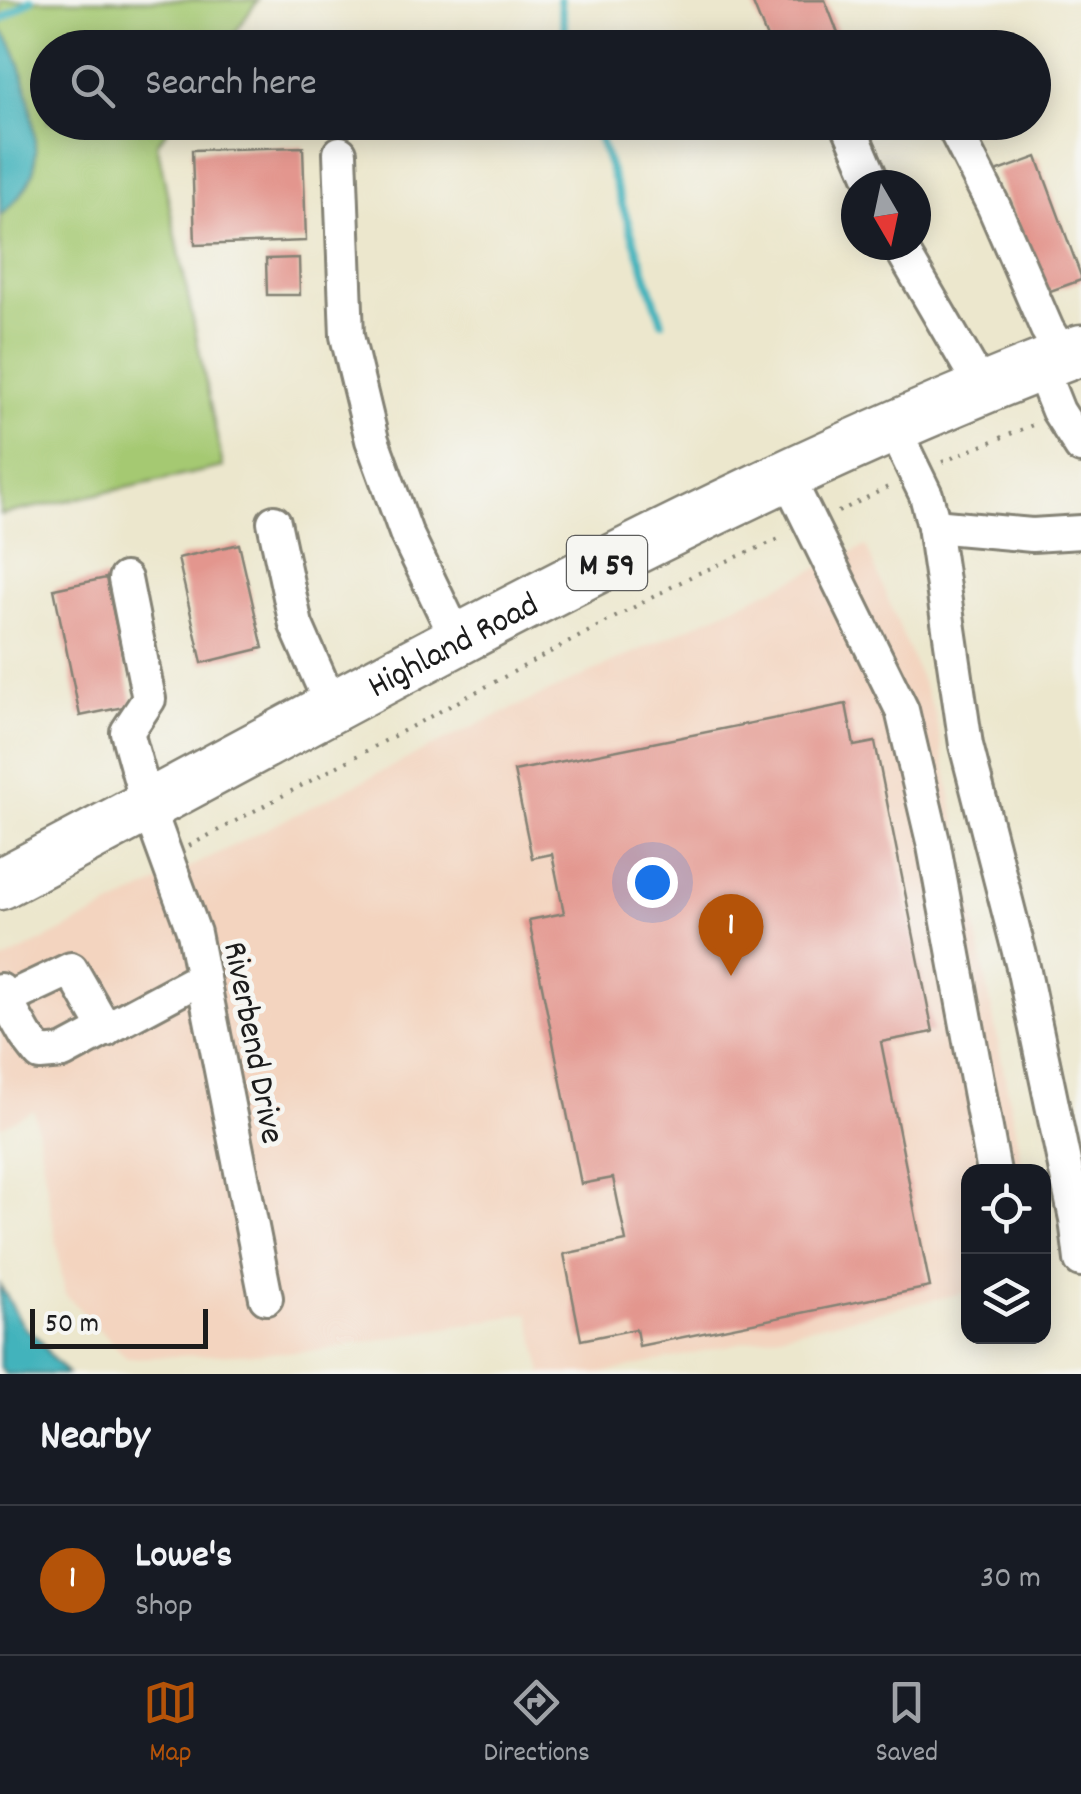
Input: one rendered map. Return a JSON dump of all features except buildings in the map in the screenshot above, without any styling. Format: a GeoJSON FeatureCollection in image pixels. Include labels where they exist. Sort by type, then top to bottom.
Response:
{"type":"FeatureCollection","features":[{"type":"Feature","properties":{"kind":"highway","name":"Highland Road"},"geometry":{"type":"LineString","coordinates":[[0,884],[687,521],[893,426],[1061,358]]}},
{"type":"Feature","properties":{"kind":"lane"},"geometry":{"type":"LineString","coordinates":[[855,140],[868,170]]}},
{"type":"Feature","properties":{"kind":"lane"},"geometry":{"type":"LineString","coordinates":[[961,140],[1061,358],[1060,414],[1081,447]]}},
{"type":"Feature","properties":{"kind":"lane"},"geometry":{"type":"LineString","coordinates":[[340,153],[347,336],[363,405],[406,532],[458,641]]}},
{"type":"Feature","properties":{"kind":"lane"},"geometry":{"type":"LineString","coordinates":[[908,260],[982,388]]}},
{"type":"Feature","properties":{"kind":"lane"},"geometry":{"type":"LineString","coordinates":[[893,426],[926,495],[934,526],[966,745],[1022,966],[1076,1219],[1081,1260]]}},
{"type":"Feature","properties":{"kind":"lane"},"geometry":{"type":"LineString","coordinates":[[786,474],[902,710],[934,846],[993,1164]]}},
{"type":"Feature","properties":{"kind":"lane"},"geometry":{"type":"LineString","coordinates":[[274,522],[296,626],[332,707]]}},
{"type":"Feature","properties":{"kind":"lane"},"geometry":{"type":"LineString","coordinates":[[934,526],[1032,536],[1081,532]]}},
{"type":"Feature","properties":{"kind":"lane","name":"Riverbend Drive"},"geometry":{"type":"LineString","coordinates":[[124,579],[148,699],[127,732],[148,806],[194,933],[266,1298]]}},
{"type":"Feature","properties":{"kind":"lane"},"geometry":{"type":"LineString","coordinates":[[106,1030],[71,969],[3,995],[40,1054],[63,1052],[106,1030],[203,977]]}},
{"type":"Feature","properties":{"kind":"path"},"geometry":{"type":"LineString","coordinates":[[166,857],[692,576],[916,473],[1060,414]]}},
{"type":"Feature","properties":{"kind":"shaded area"},"geometry":{"type":"Polygon","coordinates":[[[866,546],[935,714],[1022,1164],[961,1164],[961,1294],[600,1374],[543,1374],[529,1313],[317,1351],[127,1358],[65,1294],[34,1110],[0,1127],[0,962],[453,736],[866,546]]]}},
{"type":"Feature","properties":{"kind":"green space"},"geometry":{"type":"Polygon","coordinates":[[[0,0],[258,0],[237,30],[30,30],[30,140],[160,140],[157,144],[223,467],[0,515],[0,0]]]}},
{"type":"Feature","properties":{"kind":"water"},"geometry":{"type":"Polygon","coordinates":[[[0,29],[23,75],[35,159],[27,185],[0,216],[0,29]]]}},
{"type":"Feature","properties":{"kind":"water"},"geometry":{"type":"Polygon","coordinates":[[[0,1285],[24,1327],[68,1374],[5,1374],[0,1367],[0,1285]]]}},
{"type":"Feature","properties":{"kind":"waterway"},"geometry":{"type":"LineString","coordinates":[[0,21],[31,0]]}},
{"type":"Feature","properties":{"kind":"waterway"},"geometry":{"type":"LineString","coordinates":[[560,0],[565,30]]}},
{"type":"Feature","properties":{"kind":"waterway"},"geometry":{"type":"LineString","coordinates":[[600,140],[662,322]]}},
{"type":"Feature","properties":{"kind":"place","name":"Lowe's"},"geometry":{"type":"Point","coordinates":[731,976]}}]}
